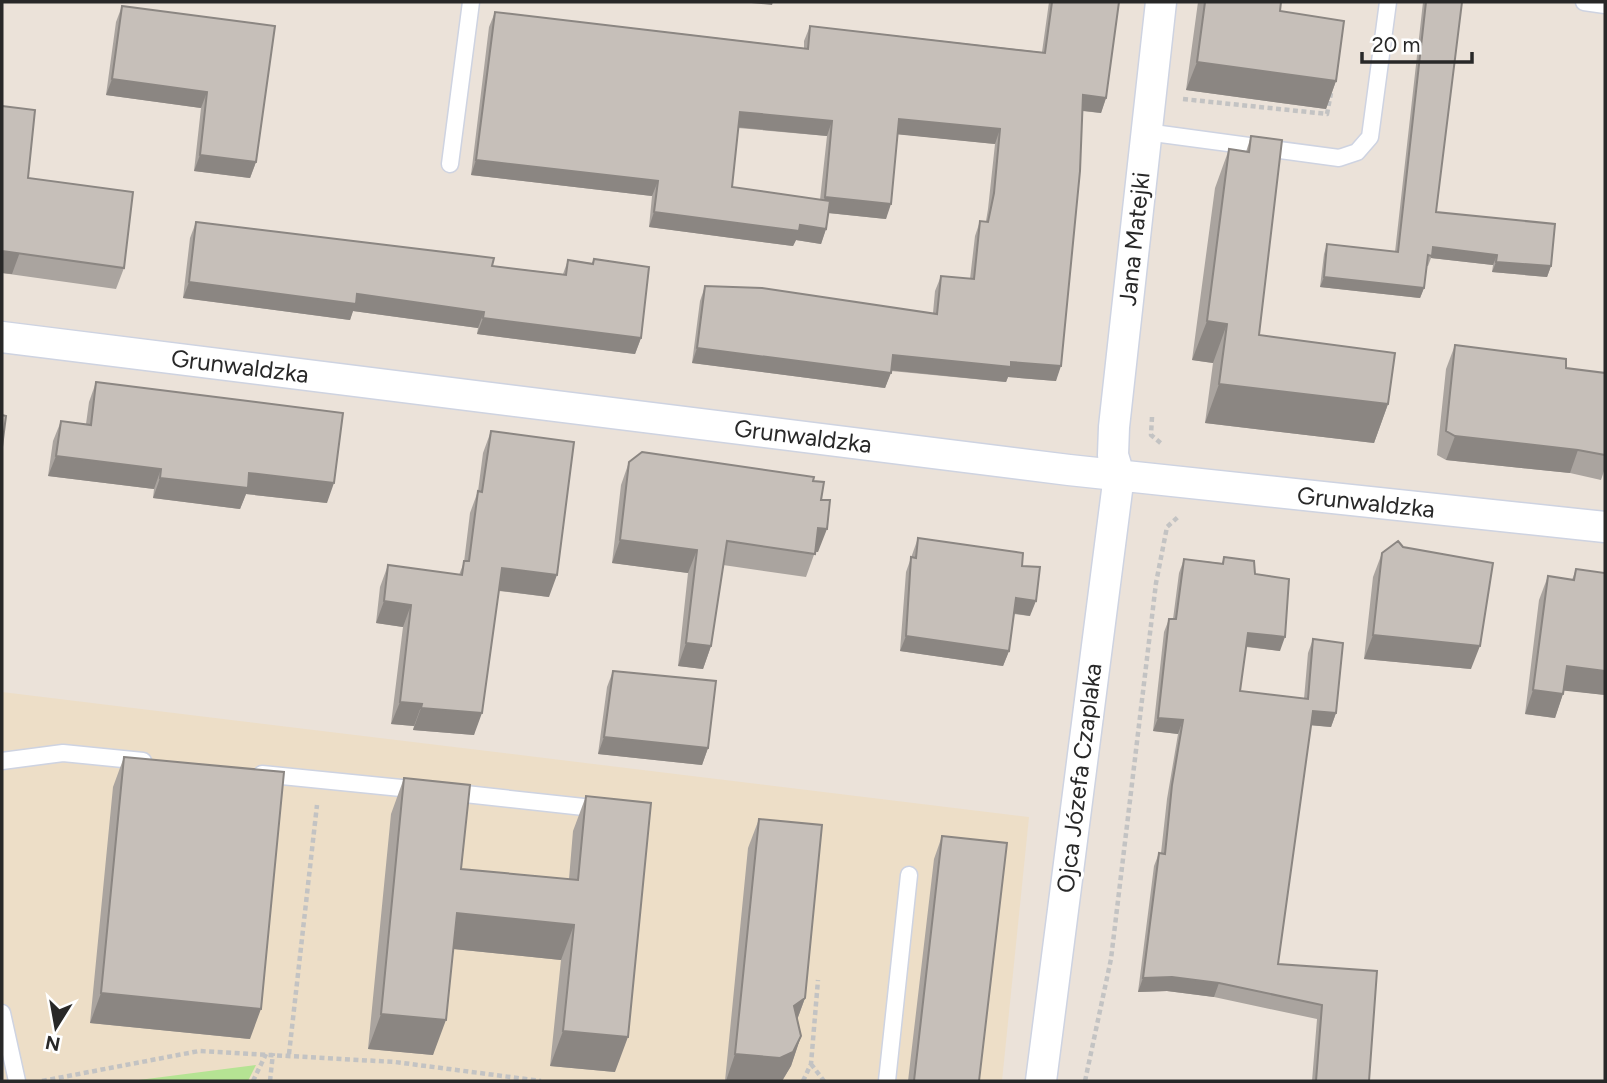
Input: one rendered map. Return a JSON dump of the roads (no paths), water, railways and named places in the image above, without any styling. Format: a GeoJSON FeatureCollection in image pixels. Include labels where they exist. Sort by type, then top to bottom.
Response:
{"type":"FeatureCollection","features":[{"type":"Feature","properties":{"kind":"street","name":"Jana Matejki"},"geometry":{"type":"LineString","coordinates":[[1119,475],[1113,455],[1114,428],[1161,2]]}},
{"type":"Feature","properties":{"kind":"street","name":"Grunwaldzka"},"geometry":{"type":"LineString","coordinates":[[2,337],[1119,475],[1605,527]]}},
{"type":"Feature","properties":{"kind":"street","name":"Ojca Józefa Czaplaka"},"geometry":{"type":"LineString","coordinates":[[1041,1081],[1119,475]]}},
{"type":"Feature","properties":{"kind":"lane"},"geometry":{"type":"LineString","coordinates":[[450,164],[471,2]]}},
{"type":"Feature","properties":{"kind":"lane"},"geometry":{"type":"LineString","coordinates":[[1146,132],[1339,158],[1357,152],[1370,137],[1388,2]]}},
{"type":"Feature","properties":{"kind":"lane"},"geometry":{"type":"LineString","coordinates":[[1584,2],[1605,5]]}},
{"type":"Feature","properties":{"kind":"lane"},"geometry":{"type":"LineString","coordinates":[[2,761],[63,753],[158,763]]}},
{"type":"Feature","properties":{"kind":"lane"},"geometry":{"type":"LineString","coordinates":[[239,771],[618,811]]}},
{"type":"Feature","properties":{"kind":"lane"},"geometry":{"type":"LineString","coordinates":[[887,1081],[909,875]]}},
{"type":"Feature","properties":{"kind":"lane"},"geometry":{"type":"LineString","coordinates":[[2,1013],[17,1081]]}}]}
